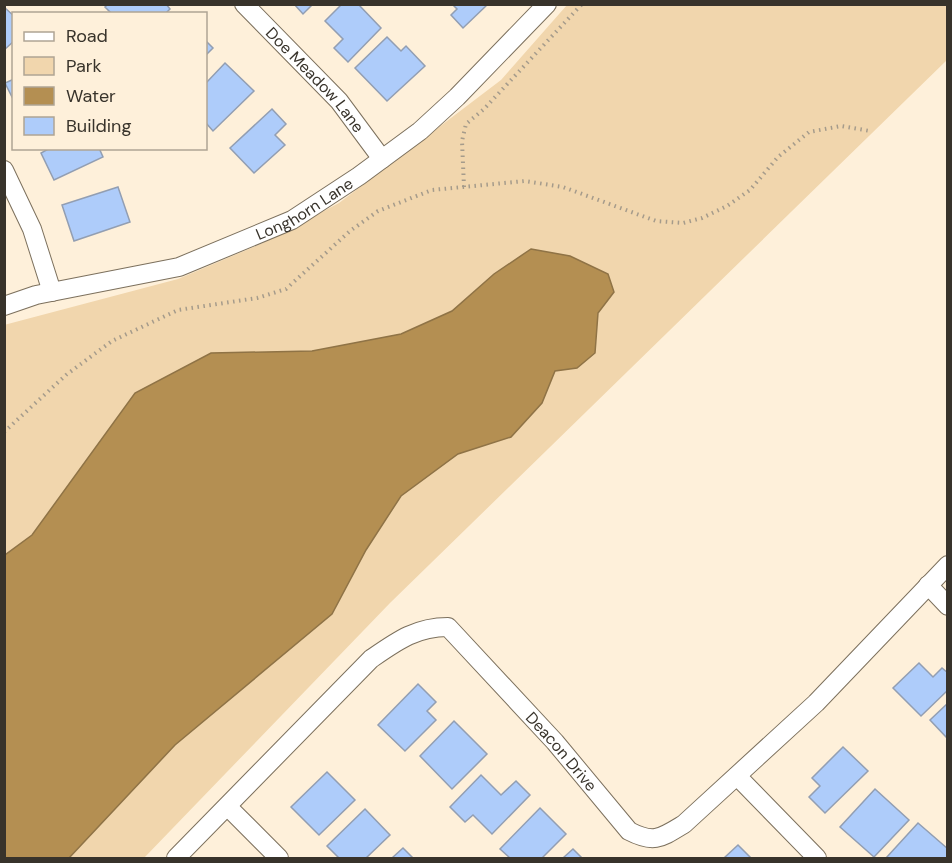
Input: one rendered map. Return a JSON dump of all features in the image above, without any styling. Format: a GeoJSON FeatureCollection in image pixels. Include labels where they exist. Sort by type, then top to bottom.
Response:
{"type":"FeatureCollection","features":[{"type":"Feature","properties":{"kind":"street","name":"Doe Meadow Lane"},"geometry":{"type":"LineString","coordinates":[[244,4],[339,101],[382,159]]}},
{"type":"Feature","properties":{"kind":"street","name":"Longhorn Lane"},"geometry":{"type":"LineString","coordinates":[[4,306],[52,292],[179,267],[292,220],[420,131],[457,97],[547,4]]}},
{"type":"Feature","properties":{"kind":"street"},"geometry":{"type":"LineString","coordinates":[[4,170],[32,229],[52,292]]}},
{"type":"Feature","properties":{"kind":"street","name":"Deacon Drive"},"geometry":{"type":"LineString","coordinates":[[176,858],[371,659],[403,636],[428,627],[448,627],[555,742],[629,831],[646,839],[663,837],[684,824],[816,703],[948,564]]}},
{"type":"Feature","properties":{"kind":"street"},"geometry":{"type":"LineString","coordinates":[[928,585],[948,606]]}},
{"type":"Feature","properties":{"kind":"street"},"geometry":{"type":"LineString","coordinates":[[737,776],[817,858]]}},
{"type":"Feature","properties":{"kind":"street"},"geometry":{"type":"LineString","coordinates":[[228,807],[279,858]]}},
{"type":"Feature","properties":{"kind":"path"},"geometry":{"type":"LineString","coordinates":[[464,187],[462,141],[466,124],[484,109],[582,4]]}},
{"type":"Feature","properties":{"kind":"path"},"geometry":{"type":"LineString","coordinates":[[4,432],[66,375],[112,340],[178,310],[257,298],[286,289],[350,231],[378,212],[432,190],[525,181],[562,187],[656,221],[683,223],[702,218],[728,206],[750,190],[778,157],[809,132],[841,126],[870,131]]}},
{"type":"Feature","properties":{"kind":"green space"},"geometry":{"type":"Polygon","coordinates":[[[567,5],[947,5],[947,60],[390,603],[144,858],[5,858],[4,325],[178,279],[263,243],[339,203],[501,80],[567,5]]]}},
{"type":"Feature","properties":{"kind":"water"},"geometry":{"type":"Polygon","coordinates":[[[531,249],[570,256],[608,274],[614,292],[598,313],[595,353],[577,368],[555,371],[542,403],[511,437],[458,454],[401,496],[366,550],[332,614],[175,745],[69,858],[5,858],[5,555],[32,535],[135,393],[211,353],[312,351],[401,334],[452,311],[494,274],[531,249]]]}},
{"type":"Feature","properties":{"kind":"building"},"geometry":{"type":"Polygon","coordinates":[[[108,4],[166,4],[170,9],[167,12],[110,12],[105,7],[108,4]]]}},
{"type":"Feature","properties":{"kind":"building"},"geometry":{"type":"Polygon","coordinates":[[[294,4],[313,4],[303,14],[294,4]]]}},
{"type":"Feature","properties":{"kind":"building"},"geometry":{"type":"Polygon","coordinates":[[[342,4],[358,4],[381,28],[348,62],[334,48],[343,39],[325,21],[342,4]]]}},
{"type":"Feature","properties":{"kind":"building"},"geometry":{"type":"Polygon","coordinates":[[[452,4],[488,4],[463,28],[451,15],[457,9],[452,4]]]}},
{"type":"Feature","properties":{"kind":"building"},"geometry":{"type":"Polygon","coordinates":[[[4,7],[12,14],[12,43],[4,50],[4,7]]]}},
{"type":"Feature","properties":{"kind":"building"},"geometry":{"type":"Polygon","coordinates":[[[387,37],[401,51],[406,46],[425,66],[387,101],[355,68],[387,37]]]}},
{"type":"Feature","properties":{"kind":"building"},"geometry":{"type":"Polygon","coordinates":[[[207,42],[213,48],[207,54],[207,42]]]}},
{"type":"Feature","properties":{"kind":"building"},"geometry":{"type":"Polygon","coordinates":[[[225,63],[254,91],[213,131],[207,124],[207,82],[225,63]]]}},
{"type":"Feature","properties":{"kind":"building"},"geometry":{"type":"Polygon","coordinates":[[[12,80],[12,97],[5,83],[12,80]]]}},
{"type":"Feature","properties":{"kind":"building"},"geometry":{"type":"Polygon","coordinates":[[[272,109],[286,124],[275,135],[285,145],[254,173],[230,148],[272,109]]]}},
{"type":"Feature","properties":{"kind":"building"},"geometry":{"type":"Polygon","coordinates":[[[46,150],[100,150],[103,157],[54,180],[41,153],[46,150]]]}},
{"type":"Feature","properties":{"kind":"building"},"geometry":{"type":"Polygon","coordinates":[[[118,187],[130,222],[74,241],[62,205],[118,187]]]}},
{"type":"Feature","properties":{"kind":"building"},"geometry":{"type":"Polygon","coordinates":[[[919,663],[933,677],[942,668],[948,673],[948,690],[921,716],[893,688],[919,663]]]}},
{"type":"Feature","properties":{"kind":"building"},"geometry":{"type":"Polygon","coordinates":[[[418,684],[436,702],[427,711],[436,720],[405,751],[378,725],[418,684]]]}},
{"type":"Feature","properties":{"kind":"building"},"geometry":{"type":"Polygon","coordinates":[[[948,703],[948,739],[930,720],[948,703]]]}},
{"type":"Feature","properties":{"kind":"building"},"geometry":{"type":"Polygon","coordinates":[[[454,721],[487,754],[452,789],[420,756],[454,721]]]}},
{"type":"Feature","properties":{"kind":"building"},"geometry":{"type":"Polygon","coordinates":[[[843,747],[868,771],[825,813],[809,797],[820,786],[812,778],[843,747]]]}},
{"type":"Feature","properties":{"kind":"building"},"geometry":{"type":"Polygon","coordinates":[[[327,772],[355,800],[319,835],[291,807],[327,772]]]}},
{"type":"Feature","properties":{"kind":"building"},"geometry":{"type":"Polygon","coordinates":[[[481,775],[501,795],[516,781],[530,795],[492,834],[473,815],[465,822],[450,807],[481,775]]]}},
{"type":"Feature","properties":{"kind":"building"},"geometry":{"type":"Polygon","coordinates":[[[875,789],[909,820],[874,857],[840,827],[875,789]]]}},
{"type":"Feature","properties":{"kind":"building"},"geometry":{"type":"Polygon","coordinates":[[[540,808],[566,834],[542,858],[510,858],[500,849],[540,808]]]}},
{"type":"Feature","properties":{"kind":"building"},"geometry":{"type":"Polygon","coordinates":[[[365,809],[390,835],[366,858],[339,858],[327,846],[365,809]]]}},
{"type":"Feature","properties":{"kind":"building"},"geometry":{"type":"Polygon","coordinates":[[[918,823],[948,849],[947,858],[886,858],[918,823]]]}},
{"type":"Feature","properties":{"kind":"building"},"geometry":{"type":"Polygon","coordinates":[[[738,845],[751,858],[724,858],[738,845]]]}},
{"type":"Feature","properties":{"kind":"building"},"geometry":{"type":"Polygon","coordinates":[[[403,848],[413,858],[392,858],[403,848]]]}},
{"type":"Feature","properties":{"kind":"building"},"geometry":{"type":"Polygon","coordinates":[[[573,849],[582,858],[563,858],[573,849]]]}}]}
